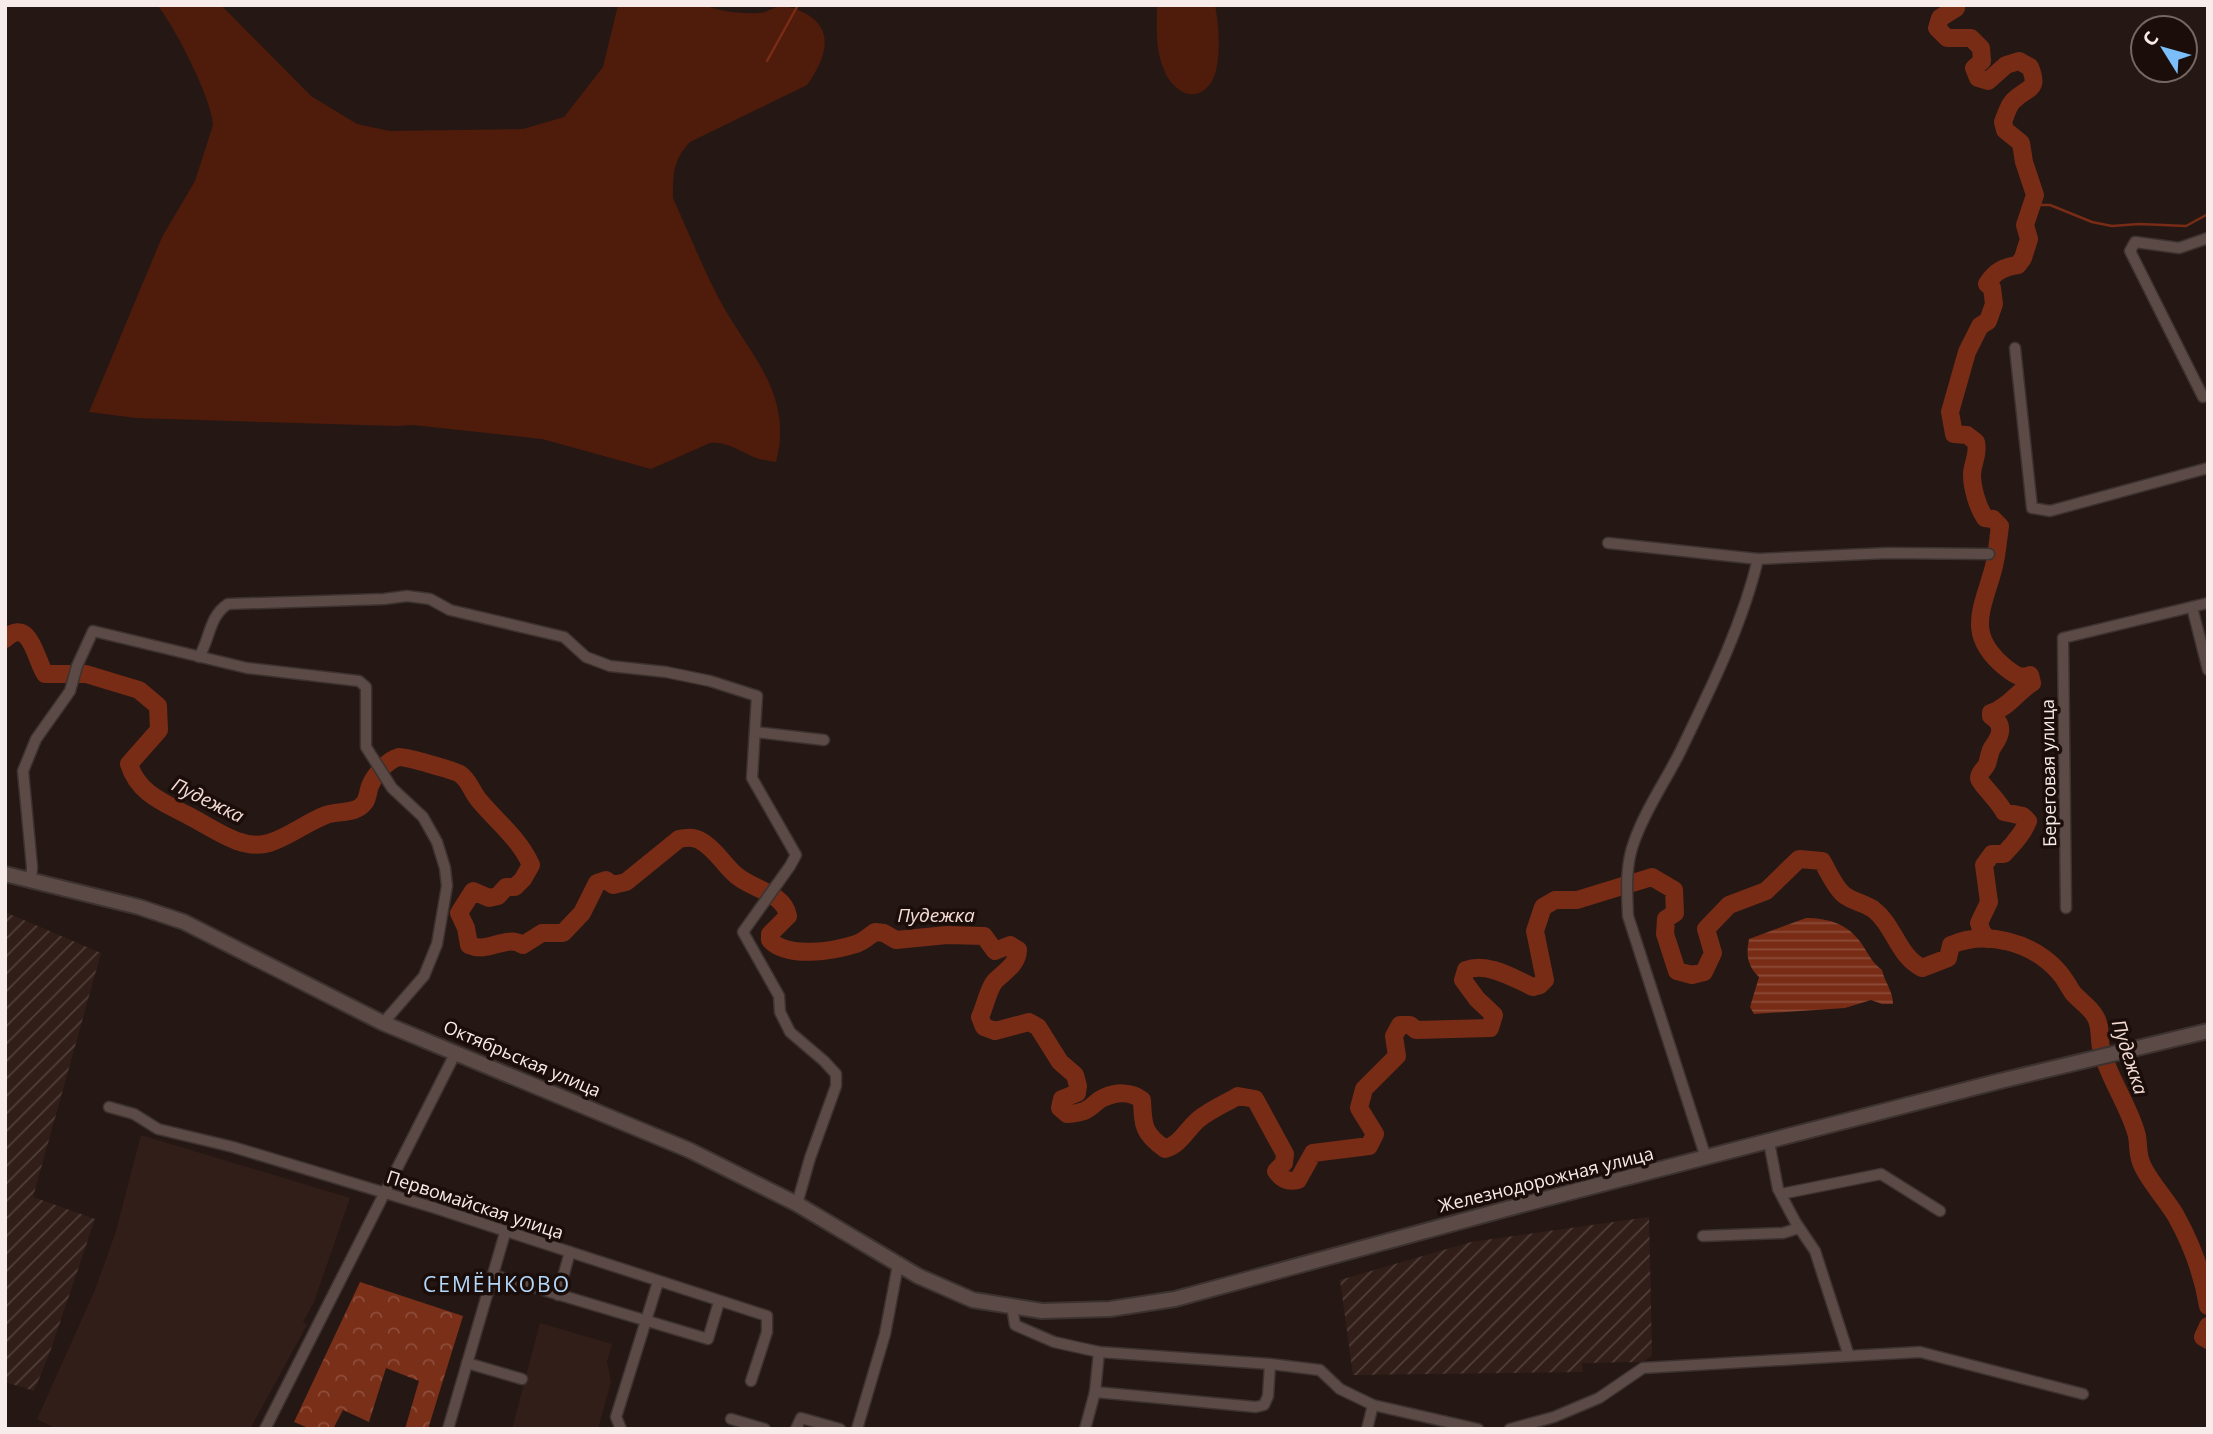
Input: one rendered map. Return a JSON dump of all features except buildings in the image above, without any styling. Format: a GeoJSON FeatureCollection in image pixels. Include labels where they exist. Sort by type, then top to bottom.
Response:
{"type":"FeatureCollection","features":[{"type":"Feature","properties":{"kind":"street"},"geometry":{"type":"LineString","coordinates":[[2203,397],[2130,251],[2135,242],[2179,248],[2208,238]]}},
{"type":"Feature","properties":{"kind":"street"},"geometry":{"type":"LineString","coordinates":[[2015,348],[2032,508],[2050,511],[2208,468]]}},
{"type":"Feature","properties":{"kind":"street"},"geometry":{"type":"LineString","coordinates":[[1608,543],[1758,559],[1888,553],[1989,554]]}},
{"type":"Feature","properties":{"kind":"street"},"geometry":{"type":"LineString","coordinates":[[1706,1158],[1628,916],[1627,874],[1633,844],[1646,813],[1680,753],[1713,680],[1750,590],[1758,559]]}},
{"type":"Feature","properties":{"kind":"street"},"geometry":{"type":"LineString","coordinates":[[199,657],[205,647],[211,624],[220,609],[228,604],[407,596],[430,599],[450,610],[564,637],[586,657],[611,666],[667,672],[710,681],[757,696],[752,778],[796,855],[743,932],[779,996],[780,1012],[790,1032],[836,1074],[836,1086],[797,1204]]}},
{"type":"Feature","properties":{"kind":"street"},"geometry":{"type":"LineString","coordinates":[[2208,603],[2192,607],[2208,670]]}},
{"type":"Feature","properties":{"kind":"street","name":"Береговая улица"},"geometry":{"type":"LineString","coordinates":[[2066,908],[2063,638],[2192,607]]}},
{"type":"Feature","properties":{"kind":"street"},"geometry":{"type":"LineString","coordinates":[[31,880],[23,771],[36,739],[74,682],[77,666],[93,631],[247,668],[359,681],[366,687],[366,747],[392,788],[423,817],[437,842],[447,886],[437,944],[424,976],[383,1023]]}},
{"type":"Feature","properties":{"kind":"street"},"geometry":{"type":"LineString","coordinates":[[755,732],[824,740]]}},
{"type":"Feature","properties":{"kind":"street","name":"Октябрьская улица"},"geometry":{"type":"LineString","coordinates":[[5,874],[139,907],[184,922],[383,1023],[689,1150],[797,1204],[928,1281],[973,1300],[1012,1307]]}},
{"type":"Feature","properties":{"kind":"street","name":"Железнодорожная улица"},"geometry":{"type":"LineString","coordinates":[[1012,1307],[1042,1311],[1110,1309],[1175,1299],[1507,1209],[2208,1031]]}},
{"type":"Feature","properties":{"kind":"street"},"geometry":{"type":"LineString","coordinates":[[265,1429],[456,1052]]}},
{"type":"Feature","properties":{"kind":"street","name":"Первомайская улица"},"geometry":{"type":"LineString","coordinates":[[109,1107],[134,1114],[158,1129],[233,1147],[384,1193],[767,1316],[767,1332],[751,1381]]}},
{"type":"Feature","properties":{"kind":"street"},"geometry":{"type":"LineString","coordinates":[[1769,1142],[1781,1194],[1815,1251],[1849,1356]]}},
{"type":"Feature","properties":{"kind":"street"},"geometry":{"type":"LineString","coordinates":[[1781,1194],[1881,1174],[1940,1211]]}},
{"type":"Feature","properties":{"kind":"street"},"geometry":{"type":"LineString","coordinates":[[1703,1236],[1783,1233],[1799,1228]]}},
{"type":"Feature","properties":{"kind":"street"},"geometry":{"type":"LineString","coordinates":[[448,1429],[505,1233]]}},
{"type":"Feature","properties":{"kind":"street"},"geometry":{"type":"LineString","coordinates":[[558,1295],[570,1252]]}},
{"type":"Feature","properties":{"kind":"street"},"geometry":{"type":"LineString","coordinates":[[857,1429],[885,1334],[898,1265]]}},
{"type":"Feature","properties":{"kind":"street"},"geometry":{"type":"LineString","coordinates":[[493,1275],[708,1339],[719,1302]]}},
{"type":"Feature","properties":{"kind":"street"},"geometry":{"type":"LineString","coordinates":[[621,1429],[616,1417],[658,1282]]}},
{"type":"Feature","properties":{"kind":"street"},"geometry":{"type":"LineString","coordinates":[[1012,1307],[1015,1325],[1054,1342],[1099,1352],[1320,1370],[1340,1389],[1373,1405],[1478,1429]]}},
{"type":"Feature","properties":{"kind":"street"},"geometry":{"type":"LineString","coordinates":[[1085,1429],[1095,1392],[1099,1352]]}},
{"type":"Feature","properties":{"kind":"street"},"geometry":{"type":"LineString","coordinates":[[1510,1429],[1554,1417],[1599,1398],[1643,1368],[1920,1352],[2082,1394]]}},
{"type":"Feature","properties":{"kind":"street"},"geometry":{"type":"LineString","coordinates":[[467,1363],[522,1379]]}},
{"type":"Feature","properties":{"kind":"street"},"geometry":{"type":"LineString","coordinates":[[1095,1392],[1255,1407],[1264,1405],[1268,1396],[1270,1364]]}},
{"type":"Feature","properties":{"kind":"street"},"geometry":{"type":"LineString","coordinates":[[1367,1429],[1373,1405]]}},
{"type":"Feature","properties":{"kind":"street"},"geometry":{"type":"LineString","coordinates":[[1550,1429],[1554,1417]]}},
{"type":"Feature","properties":{"kind":"street"},"geometry":{"type":"LineString","coordinates":[[796,1429],[801,1418],[840,1429]]}},
{"type":"Feature","properties":{"kind":"street"},"geometry":{"type":"LineString","coordinates":[[730,1419],[765,1429]]}},
{"type":"Feature","properties":{"kind":"shaded area"},"geometry":{"type":"Polygon","coordinates":[[[157,5],[221,5],[311,96],[357,124],[390,131],[523,129],[564,117],[603,67],[618,5],[705,5],[726,11],[751,13],[784,6],[797,9],[811,17],[819,24],[825,41],[821,59],[807,85],[690,142],[677,161],[673,182],[673,198],[709,280],[764,372],[773,392],[779,413],[780,436],[776,462],[759,459],[723,444],[710,443],[651,469],[542,439],[413,425],[136,418],[89,412],[162,237],[195,181],[213,125],[191,63],[173,28],[157,5]]]}},
{"type":"Feature","properties":{"kind":"shaded area"},"geometry":{"type":"Polygon","coordinates":[[[1157,5],[1215,5],[1217,65],[1212,81],[1199,93],[1179,90],[1164,70],[1158,46],[1157,5]]]}},
{"type":"Feature","properties":{"kind":"shaded area"},"geometry":{"type":"Polygon","coordinates":[[[5,912],[101,953],[33,1197],[95,1219],[34,1391],[5,1382],[5,912]]]}},
{"type":"Feature","properties":{"kind":"shaded area"},"geometry":{"type":"Polygon","coordinates":[[[1806,918],[1835,922],[1853,934],[1882,970],[1893,1004],[1871,1000],[1845,1008],[1754,1014],[1750,1007],[1759,977],[1748,959],[1749,939],[1806,918]]]}},
{"type":"Feature","properties":{"kind":"shaded area"},"geometry":{"type":"Polygon","coordinates":[[[141,1135],[350,1198],[314,1302],[303,1322],[307,1325],[250,1429],[57,1429],[37,1419],[95,1290],[116,1231],[141,1135]]]}},
{"type":"Feature","properties":{"kind":"shaded area"},"geometry":{"type":"Polygon","coordinates":[[[1649,1217],[1652,1355],[1644,1362],[1582,1363],[1583,1372],[1353,1375],[1340,1280],[1471,1242],[1649,1217]]]}},
{"type":"Feature","properties":{"kind":"shaded area"},"geometry":{"type":"Polygon","coordinates":[[[540,1323],[612,1344],[607,1362],[611,1382],[598,1429],[512,1429],[540,1323]]]}},
{"type":"Feature","properties":{"kind":"green space"},"geometry":{"type":"Polygon","coordinates":[[[360,1282],[463,1316],[428,1429],[405,1429],[419,1381],[386,1368],[369,1422],[343,1410],[333,1429],[311,1429],[294,1422],[360,1282]]]}},
{"type":"Feature","properties":{"kind":"waterway"},"geometry":{"type":"LineString","coordinates":[[767,61],[798,5]]}},
{"type":"Feature","properties":{"kind":"waterway"},"geometry":{"type":"LineString","coordinates":[[1955,5],[1956,8],[1940,18],[1937,28],[1947,38],[1971,38],[1981,48],[1982,61],[1974,68],[1978,78],[1988,81],[2006,65],[2019,61],[2030,67],[2034,81],[2030,88],[2011,103],[2003,122],[2005,130],[2021,143],[2035,195],[2025,225],[2029,239],[2018,265],[2000,270],[1987,284],[1992,288],[1994,304],[1988,321],[1980,326],[1967,352],[1950,412],[1954,434],[1967,435],[1976,442],[1977,452],[1972,475],[1976,498],[1985,518],[1993,519],[2000,526],[1994,565],[1981,610],[1981,633],[1993,656],[2015,674],[2023,677],[2030,675],[2032,683],[2003,707],[1991,713],[1999,723],[2000,731],[1987,764],[1979,776],[2004,812],[2023,816],[2028,821],[2021,835],[2004,854],[1992,854],[1984,865],[1989,902],[1979,923],[1988,939]]}},
{"type":"Feature","properties":{"kind":"waterway"},"geometry":{"type":"LineString","coordinates":[[2033,205],[2050,205],[2092,222],[2112,226],[2186,226],[2208,214]]}},
{"type":"Feature","properties":{"kind":"waterway","name":"Пудежка"},"geometry":{"type":"LineString","coordinates":[[5,639],[14,633],[26,636],[45,674],[86,674],[139,690],[158,706],[159,730],[129,764],[139,783],[162,802],[219,833],[249,844],[269,843],[326,815],[357,809],[365,802],[378,773],[390,761],[399,757],[460,774],[478,799],[514,838],[531,865],[515,887],[506,887],[498,896],[489,898],[473,891],[459,913],[466,928],[469,945],[483,947],[510,942],[523,945],[542,933],[563,933],[582,913],[597,883],[606,880],[613,885],[626,882],[679,839],[688,838],[706,844],[737,876],[781,902],[788,916],[770,934],[770,940],[788,950],[812,952],[836,949],[859,943],[875,932],[884,933],[896,940],[947,935],[984,936],[995,951],[1010,945],[1018,950],[1016,959],[993,984],[980,1017],[984,1027],[995,1031],[1029,1022],[1038,1027],[1060,1062],[1075,1075],[1077,1093],[1062,1099],[1060,1108],[1067,1114],[1084,1111],[1101,1099],[1113,1095],[1133,1095],[1142,1100],[1144,1123],[1148,1133],[1165,1149],[1179,1140],[1199,1119],[1218,1107],[1238,1096],[1255,1099],[1285,1154],[1284,1163],[1276,1171],[1288,1180],[1298,1180],[1313,1153],[1369,1146],[1375,1134],[1359,1108],[1364,1089],[1397,1056],[1394,1036],[1400,1025],[1410,1025],[1416,1030],[1490,1028],[1494,1015],[1477,999],[1463,980],[1466,970],[1492,969],[1533,987],[1545,980],[1535,931],[1543,907],[1555,900],[1577,900],[1652,877],[1674,890],[1675,913],[1666,919],[1665,934],[1677,971],[1692,975],[1704,972],[1713,953],[1706,929],[1729,905],[1766,891],[1799,859],[1822,861],[1840,891],[1873,909],[1907,956],[1922,968],[1948,958],[1951,945],[1993,939],[2022,946],[2047,961],[2060,973],[2073,993],[2097,1020],[2102,1052],[2134,1126],[2141,1163],[2187,1237],[2200,1271],[2208,1306]]}},
{"type":"Feature","properties":{"kind":"waterway","name":"Пудежка"},"geometry":{"type":"LineString","coordinates":[[2208,1326],[2203,1337],[2208,1340]]}},
{"type":"Feature","properties":{"kind":"district","name":"СЕМЁНКОВО"},"geometry":{"type":"Point","coordinates":[497,1285]}}]}
